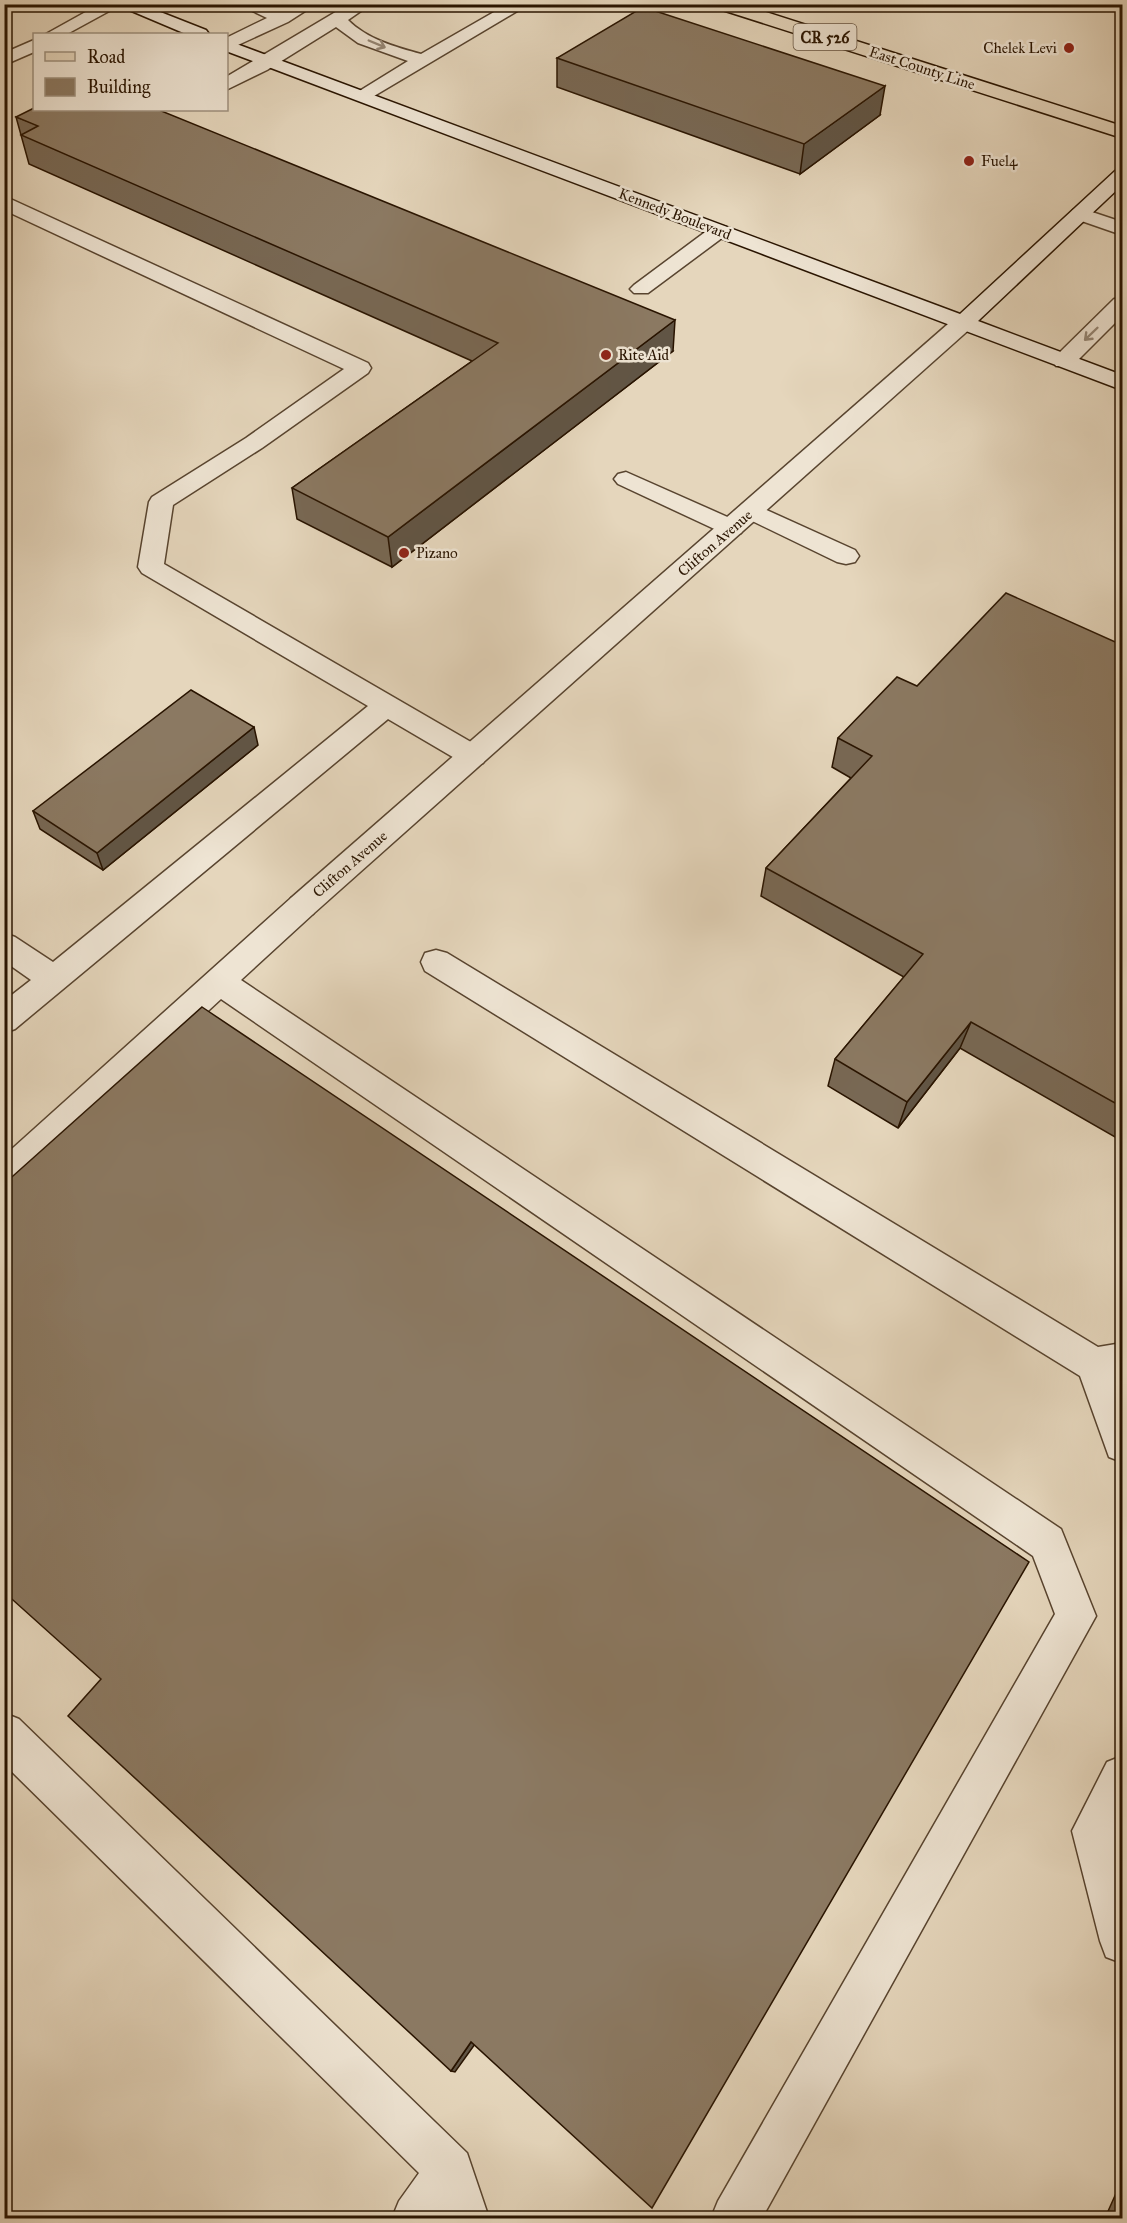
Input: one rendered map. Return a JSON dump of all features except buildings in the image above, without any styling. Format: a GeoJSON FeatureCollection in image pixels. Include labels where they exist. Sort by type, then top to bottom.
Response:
{"type":"FeatureCollection","features":[{"type":"Feature","properties":{"kind":"main road","name":"East County Line"},"geometry":{"type":"LineString","coordinates":[[722,4],[1122,132]]}},
{"type":"Feature","properties":{"kind":"street"},"geometry":{"type":"LineString","coordinates":[[57,33],[114,4]]}},
{"type":"Feature","properties":{"kind":"street"},"geometry":{"type":"LineString","coordinates":[[123,4],[197,33]]}},
{"type":"Feature","properties":{"kind":"street"},"geometry":{"type":"LineString","coordinates":[[246,4],[282,18]]}},
{"type":"Feature","properties":{"kind":"street"},"geometry":{"type":"LineString","coordinates":[[228,45],[308,4]]}},
{"type":"Feature","properties":{"kind":"street"},"geometry":{"type":"LineString","coordinates":[[228,84],[271,61],[363,4]]}},
{"type":"Feature","properties":{"kind":"street"},"geometry":{"type":"LineString","coordinates":[[362,95],[521,4]]}},
{"type":"Feature","properties":{"kind":"street"},"geometry":{"type":"LineString","coordinates":[[337,18],[343,26],[366,39],[422,60]]}},
{"type":"Feature","properties":{"kind":"street","name":"Kennedy Boulevard"},"geometry":{"type":"LineString","coordinates":[[228,45],[1122,383]]}},
{"type":"Feature","properties":{"kind":"street"},"geometry":{"type":"LineString","coordinates":[[4,60],[33,46]]}},
{"type":"Feature","properties":{"kind":"street","name":"Clifton Avenue"},"geometry":{"type":"LineString","coordinates":[[4,1178],[302,906],[964,322],[1122,175]]}},
{"type":"Feature","properties":{"kind":"street"},"geometry":{"type":"LineString","coordinates":[[4,202],[360,368],[255,443],[161,502],[151,567],[473,756]]}},
{"type":"Feature","properties":{"kind":"street"},"geometry":{"type":"LineString","coordinates":[[1080,214],[1122,229]]}},
{"type":"Feature","properties":{"kind":"street"},"geometry":{"type":"LineString","coordinates":[[641,289],[719,231]]}},
{"type":"Feature","properties":{"kind":"street"},"geometry":{"type":"LineString","coordinates":[[1064,361],[1121,307]]}},
{"type":"Feature","properties":{"kind":"street"},"geometry":{"type":"LineString","coordinates":[[626,479],[732,528]]}},
{"type":"Feature","properties":{"kind":"street"},"geometry":{"type":"LineString","coordinates":[[751,511],[846,556]]}},
{"type":"Feature","properties":{"kind":"street"},"geometry":{"type":"LineString","coordinates":[[4,1020],[386,706]]}},
{"type":"Feature","properties":{"kind":"street"},"geometry":{"type":"LineString","coordinates":[[4,945],[54,980]]}},
{"type":"Feature","properties":{"kind":"street"},"geometry":{"type":"LineString","coordinates":[[436,962],[1108,1363],[1122,1444]]}},
{"type":"Feature","properties":{"kind":"street"},"geometry":{"type":"LineString","coordinates":[[218,981],[1047,1543],[1076,1616],[735,2218]]}},
{"type":"Feature","properties":{"kind":"street"},"geometry":{"type":"LineString","coordinates":[[4,1734],[450,2170],[465,2218]]}},
{"type":"Feature","properties":{"kind":"street"},"geometry":{"type":"LineString","coordinates":[[1122,1777],[1094,1831],[1122,1941]]}},
{"type":"Feature","properties":{"kind":"street"},"geometry":{"type":"LineString","coordinates":[[416,2218],[450,2170]]}},
{"type":"Feature","properties":{"kind":"place","name":"Chelek Levi"},"geometry":{"type":"Point","coordinates":[1069,48]}},
{"type":"Feature","properties":{"kind":"place","name":"Fuel4"},"geometry":{"type":"Point","coordinates":[969,161]}},
{"type":"Feature","properties":{"kind":"place","name":"Rite Aid"},"geometry":{"type":"Point","coordinates":[606,355]}},
{"type":"Feature","properties":{"kind":"place","name":"Pizano"},"geometry":{"type":"Point","coordinates":[404,553]}}]}
